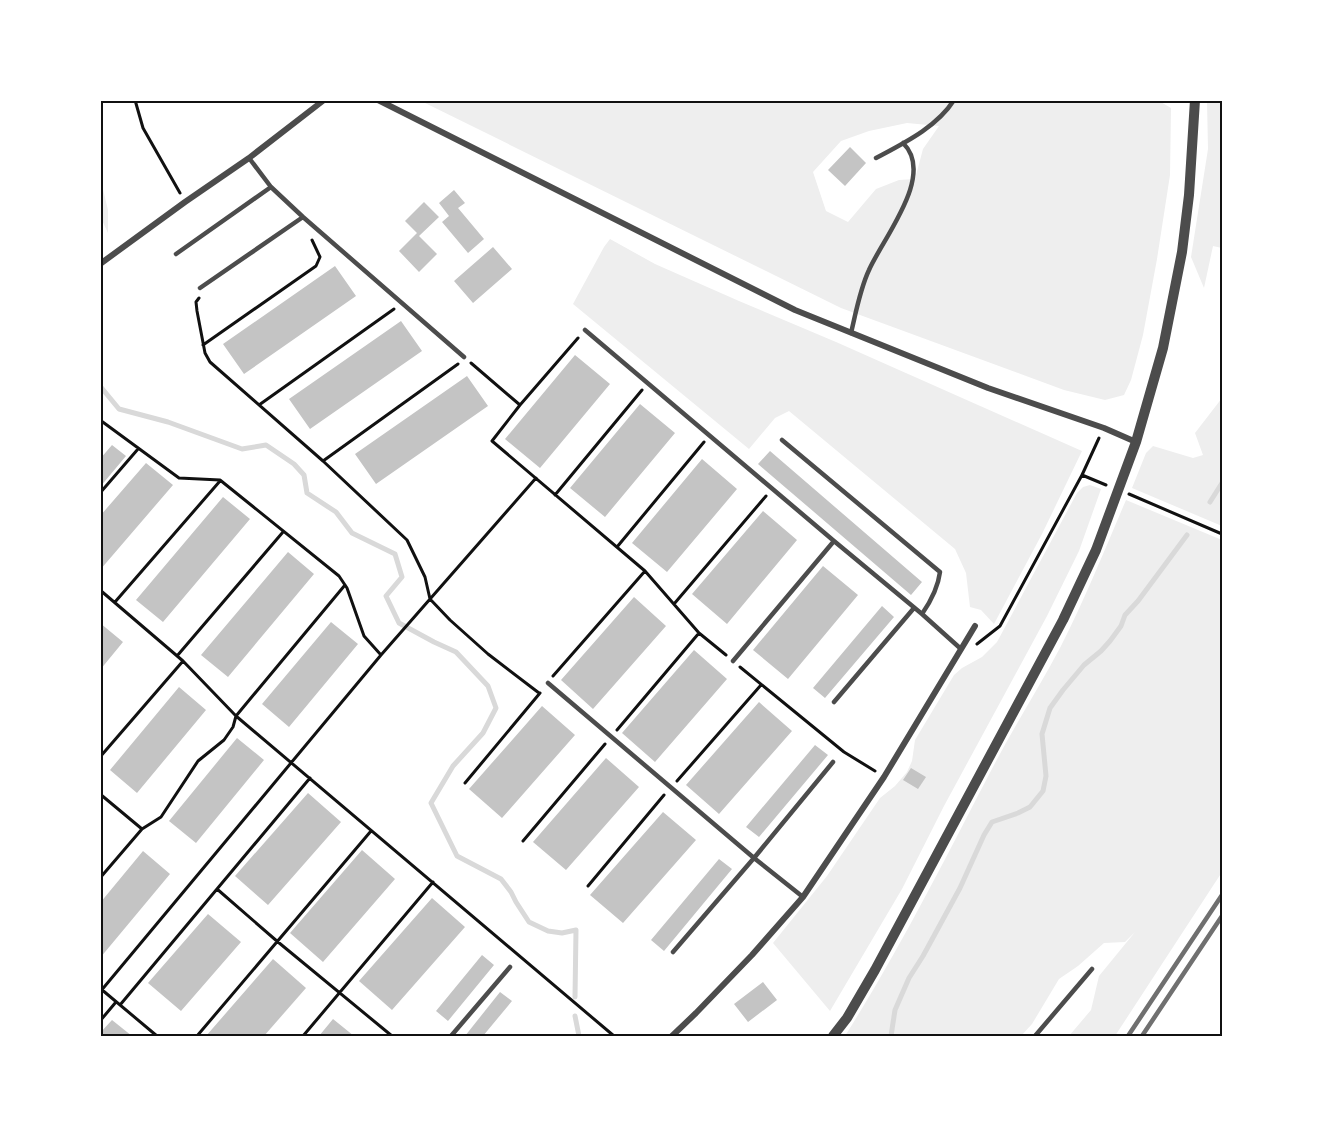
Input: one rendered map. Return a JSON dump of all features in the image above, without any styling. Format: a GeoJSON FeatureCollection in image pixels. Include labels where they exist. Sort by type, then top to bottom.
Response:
{"type":"FeatureCollection","features":[{"type":"Feature","properties":{"kind":"street"},"geometry":{"type":"LineString","coordinates":[[100,264],[249,158],[324,100]]}},
{"type":"Feature","properties":{"kind":"street"},"geometry":{"type":"LineString","coordinates":[[378,100],[795,310],[988,388],[1104,428],[1136,442]]}},
{"type":"Feature","properties":{"kind":"street"},"geometry":{"type":"LineString","coordinates":[[834,1036],[874,970],[1063,620],[1096,550],[1136,442],[1163,348],[1182,252],[1190,195],[1195,100]]}},
{"type":"Feature","properties":{"kind":"street"},"geometry":{"type":"LineString","coordinates":[[672,1036],[752,955],[803,897],[884,777],[975,626]]}},
{"type":"Feature","properties":{"kind":"lane"},"geometry":{"type":"LineString","coordinates":[[876,158],[929,126],[947,111],[954,100]]}},
{"type":"Feature","properties":{"kind":"lane"},"geometry":{"type":"LineString","coordinates":[[851,333],[868,270],[906,203],[912,185],[913,163],[909,149],[903,143]]}},
{"type":"Feature","properties":{"kind":"lane"},"geometry":{"type":"LineString","coordinates":[[249,158],[271,187],[303,218],[464,357]]}},
{"type":"Feature","properties":{"kind":"lane"},"geometry":{"type":"LineString","coordinates":[[176,254],[271,187]]}},
{"type":"Feature","properties":{"kind":"lane"},"geometry":{"type":"LineString","coordinates":[[200,288],[303,218]]}},
{"type":"Feature","properties":{"kind":"lane"},"geometry":{"type":"LineString","coordinates":[[585,330],[961,649]]}},
{"type":"Feature","properties":{"kind":"lane"},"geometry":{"type":"LineString","coordinates":[[782,440],[940,572],[939,582],[922,614]]}},
{"type":"Feature","properties":{"kind":"lane"},"geometry":{"type":"LineString","coordinates":[[733,661],[834,541]]}},
{"type":"Feature","properties":{"kind":"lane"},"geometry":{"type":"LineString","coordinates":[[834,702],[914,608]]}},
{"type":"Feature","properties":{"kind":"lane"},"geometry":{"type":"LineString","coordinates":[[548,683],[803,897]]}},
{"type":"Feature","properties":{"kind":"lane"},"geometry":{"type":"LineString","coordinates":[[673,952],[833,762]]}},
{"type":"Feature","properties":{"kind":"lane"},"geometry":{"type":"LineString","coordinates":[[451,1036],[510,967]]}},
{"type":"Feature","properties":{"kind":"lane"},"geometry":{"type":"LineString","coordinates":[[1035,1036],[1092,969]]}},
{"type":"Feature","properties":{"kind":"path"},"geometry":{"type":"LineString","coordinates":[[135,100],[143,128],[185,202]]}},
{"type":"Feature","properties":{"kind":"path"},"geometry":{"type":"LineString","coordinates":[[203,345],[316,266],[320,257],[303,218]]}},
{"type":"Feature","properties":{"kind":"path"},"geometry":{"type":"LineString","coordinates":[[200,288],[196,302],[203,345],[210,362],[323,461],[407,540],[425,577],[430,599],[488,654],[539,693]]}},
{"type":"Feature","properties":{"kind":"path"},"geometry":{"type":"LineString","coordinates":[[259,405],[402,303]]}},
{"type":"Feature","properties":{"kind":"path"},"geometry":{"type":"LineString","coordinates":[[585,330],[519,405],[492,441],[645,572],[699,633],[844,752],[884,777]]}},
{"type":"Feature","properties":{"kind":"path"},"geometry":{"type":"LineString","coordinates":[[323,461],[457,366],[464,357],[519,405]]}},
{"type":"Feature","properties":{"kind":"path"},"geometry":{"type":"LineString","coordinates":[[555,495],[648,383]]}},
{"type":"Feature","properties":{"kind":"path"},"geometry":{"type":"LineString","coordinates":[[100,420],[178,478],[220,480],[339,576],[345,585],[364,636],[381,655]]}},
{"type":"Feature","properties":{"kind":"path"},"geometry":{"type":"LineString","coordinates":[[961,649],[979,643],[1000,626],[1082,475],[1104,428]]}},
{"type":"Feature","properties":{"kind":"path"},"geometry":{"type":"LineString","coordinates":[[617,547],[709,435]]}},
{"type":"Feature","properties":{"kind":"path"},"geometry":{"type":"LineString","coordinates":[[100,493],[138,448]]}},
{"type":"Feature","properties":{"kind":"path"},"geometry":{"type":"LineString","coordinates":[[1082,475],[1222,534]]}},
{"type":"Feature","properties":{"kind":"path"},"geometry":{"type":"LineString","coordinates":[[157,1036],[101,990],[381,655],[536,478]]}},
{"type":"Feature","properties":{"kind":"path"},"geometry":{"type":"LineString","coordinates":[[115,602],[220,480]]}},
{"type":"Feature","properties":{"kind":"path"},"geometry":{"type":"LineString","coordinates":[[674,604],[772,489]]}},
{"type":"Feature","properties":{"kind":"path"},"geometry":{"type":"LineString","coordinates":[[177,656],[283,531]]}},
{"type":"Feature","properties":{"kind":"path"},"geometry":{"type":"LineString","coordinates":[[100,878],[142,830],[161,817],[198,761],[224,740],[233,727],[236,716],[345,585]]}},
{"type":"Feature","properties":{"kind":"path"},"geometry":{"type":"LineString","coordinates":[[101,592],[183,661],[236,716],[614,1036]]}},
{"type":"Feature","properties":{"kind":"path"},"geometry":{"type":"LineString","coordinates":[[100,757],[183,661]]}},
{"type":"Feature","properties":{"kind":"path"},"geometry":{"type":"LineString","coordinates":[[120,1005],[310,778]]}},
{"type":"Feature","properties":{"kind":"path"},"geometry":{"type":"LineString","coordinates":[[100,794],[142,830]]}},
{"type":"Feature","properties":{"kind":"path"},"geometry":{"type":"LineString","coordinates":[[197,1036],[371,831]]}},
{"type":"Feature","properties":{"kind":"path"},"geometry":{"type":"LineString","coordinates":[[303,1036],[433,882]]}},
{"type":"Feature","properties":{"kind":"path"},"geometry":{"type":"LineString","coordinates":[[217,889],[392,1036]]}},
{"type":"Feature","properties":{"kind":"path"},"geometry":{"type":"LineString","coordinates":[[100,1021],[116,1002]]}},
{"type":"Feature","properties":{"kind":"shaded area"},"geometry":{"type":"Polygon","coordinates":[[[421,101],[1159,101],[1171,108],[1170,175],[1157,259],[1143,335],[1131,380],[1124,395],[1105,400],[1064,390],[841,308],[421,101]],[[907,123],[869,131],[841,141],[813,172],[826,211],[848,222],[876,189],[899,180],[915,179],[923,149],[939,126],[907,123]]]}},
{"type":"Feature","properties":{"kind":"shaded area"},"geometry":{"type":"Polygon","coordinates":[[[1207,101],[1222,101],[1222,248],[1213,246],[1204,288],[1191,257],[1208,149],[1207,101]]]}},
{"type":"Feature","properties":{"kind":"shaded area"},"geometry":{"type":"Polygon","coordinates":[[[101,181],[108,210],[108,233],[101,218],[101,181]]]}},
{"type":"Feature","properties":{"kind":"shaded area"},"geometry":{"type":"Polygon","coordinates":[[[610,239],[655,264],[1082,451],[1042,534],[994,624],[981,610],[970,607],[966,573],[955,549],[789,411],[775,418],[749,449],[573,304],[610,239]]]}},
{"type":"Feature","properties":{"kind":"shaded area"},"geometry":{"type":"Polygon","coordinates":[[[1222,398],[1222,526],[1132,488],[1146,453],[1153,446],[1193,458],[1203,455],[1195,433],[1222,398]]]}},
{"type":"Feature","properties":{"kind":"shaded area"},"geometry":{"type":"Polygon","coordinates":[[[1090,485],[1101,489],[1079,551],[1047,616],[944,806],[902,889],[830,1011],[773,943],[827,876],[880,798],[907,772],[912,761],[915,740],[954,675],[982,657],[997,642],[1077,493],[1083,487],[1090,485]]]}},
{"type":"Feature","properties":{"kind":"shaded area"},"geometry":{"type":"Polygon","coordinates":[[[1126,500],[1222,540],[1222,872],[1115,1036],[1069,1036],[1091,1010],[1099,976],[1135,932],[1125,942],[1104,943],[1059,979],[1032,1024],[1021,1036],[845,1036],[904,936],[1002,750],[1061,646],[1126,500]]]}},
{"type":"Feature","properties":{"kind":"building"},"geometry":{"type":"Polygon","coordinates":[[[850,147],[866,163],[845,186],[828,170],[850,147]]]}},
{"type":"Feature","properties":{"kind":"building"},"geometry":{"type":"Polygon","coordinates":[[[454,190],[465,203],[458,208],[484,239],[468,253],[442,222],[449,216],[439,203],[454,190]]]}},
{"type":"Feature","properties":{"kind":"building"},"geometry":{"type":"Polygon","coordinates":[[[424,202],[439,217],[419,236],[437,254],[419,272],[399,251],[417,233],[405,221],[424,202]]]}},
{"type":"Feature","properties":{"kind":"building"},"geometry":{"type":"Polygon","coordinates":[[[493,247],[512,269],[473,303],[454,281],[493,247]]]}},
{"type":"Feature","properties":{"kind":"building"},"geometry":{"type":"Polygon","coordinates":[[[335,266],[356,296],[244,374],[223,344],[335,266]]]}},
{"type":"Feature","properties":{"kind":"building"},"geometry":{"type":"Polygon","coordinates":[[[401,321],[422,351],[310,429],[289,399],[401,321]]]}},
{"type":"Feature","properties":{"kind":"building"},"geometry":{"type":"Polygon","coordinates":[[[575,355],[610,384],[540,468],[505,439],[575,355]]]}},
{"type":"Feature","properties":{"kind":"building"},"geometry":{"type":"Polygon","coordinates":[[[467,376],[488,406],[376,484],[355,454],[467,376]]]}},
{"type":"Feature","properties":{"kind":"building"},"geometry":{"type":"Polygon","coordinates":[[[640,404],[675,433],[605,517],[570,488],[640,404]]]}},
{"type":"Feature","properties":{"kind":"building"},"geometry":{"type":"Polygon","coordinates":[[[112,445],[126,456],[100,487],[100,459],[112,445]]]}},
{"type":"Feature","properties":{"kind":"building"},"geometry":{"type":"Polygon","coordinates":[[[770,451],[922,582],[911,595],[758,464],[770,451]]]}},
{"type":"Feature","properties":{"kind":"building"},"geometry":{"type":"Polygon","coordinates":[[[702,459],[737,489],[667,572],[632,543],[702,459]]]}},
{"type":"Feature","properties":{"kind":"building"},"geometry":{"type":"Polygon","coordinates":[[[146,463],[173,485],[100,570],[100,516],[146,463]]]}},
{"type":"Feature","properties":{"kind":"building"},"geometry":{"type":"Polygon","coordinates":[[[223,497],[250,519],[163,622],[136,600],[223,497]]]}},
{"type":"Feature","properties":{"kind":"building"},"geometry":{"type":"Polygon","coordinates":[[[763,511],[797,540],[727,624],[692,594],[763,511]]]}},
{"type":"Feature","properties":{"kind":"building"},"geometry":{"type":"Polygon","coordinates":[[[288,552],[314,574],[228,677],[201,655],[288,552]]]}},
{"type":"Feature","properties":{"kind":"building"},"geometry":{"type":"Polygon","coordinates":[[[823,566],[858,595],[788,679],[753,650],[823,566]]]}},
{"type":"Feature","properties":{"kind":"building"},"geometry":{"type":"Polygon","coordinates":[[[634,597],[666,626],[593,709],[561,680],[634,597]]]}},
{"type":"Feature","properties":{"kind":"building"},"geometry":{"type":"Polygon","coordinates":[[[882,606],[894,617],[825,698],[813,688],[882,606]]]}},
{"type":"Feature","properties":{"kind":"building"},"geometry":{"type":"Polygon","coordinates":[[[331,622],[358,644],[289,727],[262,704],[331,622]]]}},
{"type":"Feature","properties":{"kind":"building"},"geometry":{"type":"Polygon","coordinates":[[[100,623],[123,642],[100,670],[100,623]]]}},
{"type":"Feature","properties":{"kind":"building"},"geometry":{"type":"Polygon","coordinates":[[[694,650],[727,679],[655,762],[622,733],[694,650]]]}},
{"type":"Feature","properties":{"kind":"building"},"geometry":{"type":"Polygon","coordinates":[[[179,687],[206,710],[137,793],[110,770],[179,687]]]}},
{"type":"Feature","properties":{"kind":"building"},"geometry":{"type":"Polygon","coordinates":[[[759,702],[792,731],[719,814],[686,785],[759,702]]]}},
{"type":"Feature","properties":{"kind":"building"},"geometry":{"type":"Polygon","coordinates":[[[542,706],[575,735],[502,818],[469,789],[542,706]]]}},
{"type":"Feature","properties":{"kind":"building"},"geometry":{"type":"Polygon","coordinates":[[[237,738],[264,760],[196,843],[169,821],[237,738]]]}},
{"type":"Feature","properties":{"kind":"building"},"geometry":{"type":"Polygon","coordinates":[[[815,745],[828,755],[759,837],[746,827],[815,745]]]}},
{"type":"Feature","properties":{"kind":"building"},"geometry":{"type":"Polygon","coordinates":[[[606,758],[639,787],[566,870],[533,842],[606,758]]]}},
{"type":"Feature","properties":{"kind":"building"},"geometry":{"type":"Polygon","coordinates":[[[911,768],[926,777],[918,789],[903,780],[911,768]]]}},
{"type":"Feature","properties":{"kind":"building"},"geometry":{"type":"Polygon","coordinates":[[[308,793],[341,822],[268,905],[235,876],[308,793]]]}},
{"type":"Feature","properties":{"kind":"building"},"geometry":{"type":"Polygon","coordinates":[[[663,812],[696,840],[623,923],[590,895],[663,812]]]}},
{"type":"Feature","properties":{"kind":"building"},"geometry":{"type":"Polygon","coordinates":[[[362,850],[395,879],[323,962],[290,933],[362,850]]]}},
{"type":"Feature","properties":{"kind":"building"},"geometry":{"type":"Polygon","coordinates":[[[143,851],[170,874],[100,958],[100,903],[143,851]]]}},
{"type":"Feature","properties":{"kind":"building"},"geometry":{"type":"Polygon","coordinates":[[[719,859],[732,869],[664,951],[651,940],[719,859]]]}},
{"type":"Feature","properties":{"kind":"building"},"geometry":{"type":"Polygon","coordinates":[[[432,898],[465,927],[392,1010],[359,981],[432,898]]]}},
{"type":"Feature","properties":{"kind":"building"},"geometry":{"type":"Polygon","coordinates":[[[208,914],[241,942],[181,1011],[148,983],[208,914]]]}},
{"type":"Feature","properties":{"kind":"building"},"geometry":{"type":"Polygon","coordinates":[[[482,955],[494,965],[448,1021],[436,1011],[482,955]]]}},
{"type":"Feature","properties":{"kind":"building"},"geometry":{"type":"Polygon","coordinates":[[[273,959],[306,988],[264,1036],[206,1036],[273,959]]]}},
{"type":"Feature","properties":{"kind":"building"},"geometry":{"type":"Polygon","coordinates":[[[763,982],[777,1000],[748,1022],[734,1004],[763,982]]]}},
{"type":"Feature","properties":{"kind":"building"},"geometry":{"type":"Polygon","coordinates":[[[500,992],[512,1001],[483,1036],[465,1036],[500,992]]]}},
{"type":"Feature","properties":{"kind":"building"},"geometry":{"type":"Polygon","coordinates":[[[333,1019],[354,1036],[319,1036],[333,1019]]]}},
{"type":"Feature","properties":{"kind":"building"},"geometry":{"type":"Polygon","coordinates":[[[112,1020],[132,1036],[100,1036],[112,1020]]]}},
{"type":"Feature","properties":{"kind":"waterway"},"geometry":{"type":"LineString","coordinates":[[100,386],[119,409],[168,422],[242,449],[266,445],[294,464],[304,475],[307,493],[336,512],[352,533],[395,554],[402,577],[386,596],[399,623],[456,652],[488,686],[496,708],[483,733],[453,766],[431,803],[457,856],[501,879],[529,922],[548,931],[562,933],[576,930],[575,997]]}},
{"type":"Feature","properties":{"kind":"waterway"},"geometry":{"type":"LineString","coordinates":[[1210,502],[1222,483]]}},
{"type":"Feature","properties":{"kind":"waterway"},"geometry":{"type":"LineString","coordinates":[[891,1036],[895,1010],[909,978],[960,888],[992,822],[1030,807],[1043,791],[1046,776],[1042,734],[1050,708],[1084,665],[1110,641],[1121,626],[1125,615],[1187,535]]}},
{"type":"Feature","properties":{"kind":"waterway"},"geometry":{"type":"LineString","coordinates":[[575,1016],[579,1036]]}},
{"type":"Feature","properties":{"kind":"railway"},"geometry":{"type":"LineString","coordinates":[[1128,1036],[1222,895]]}},
{"type":"Feature","properties":{"kind":"railway"},"geometry":{"type":"LineString","coordinates":[[1142,1036],[1222,916]]}}]}
